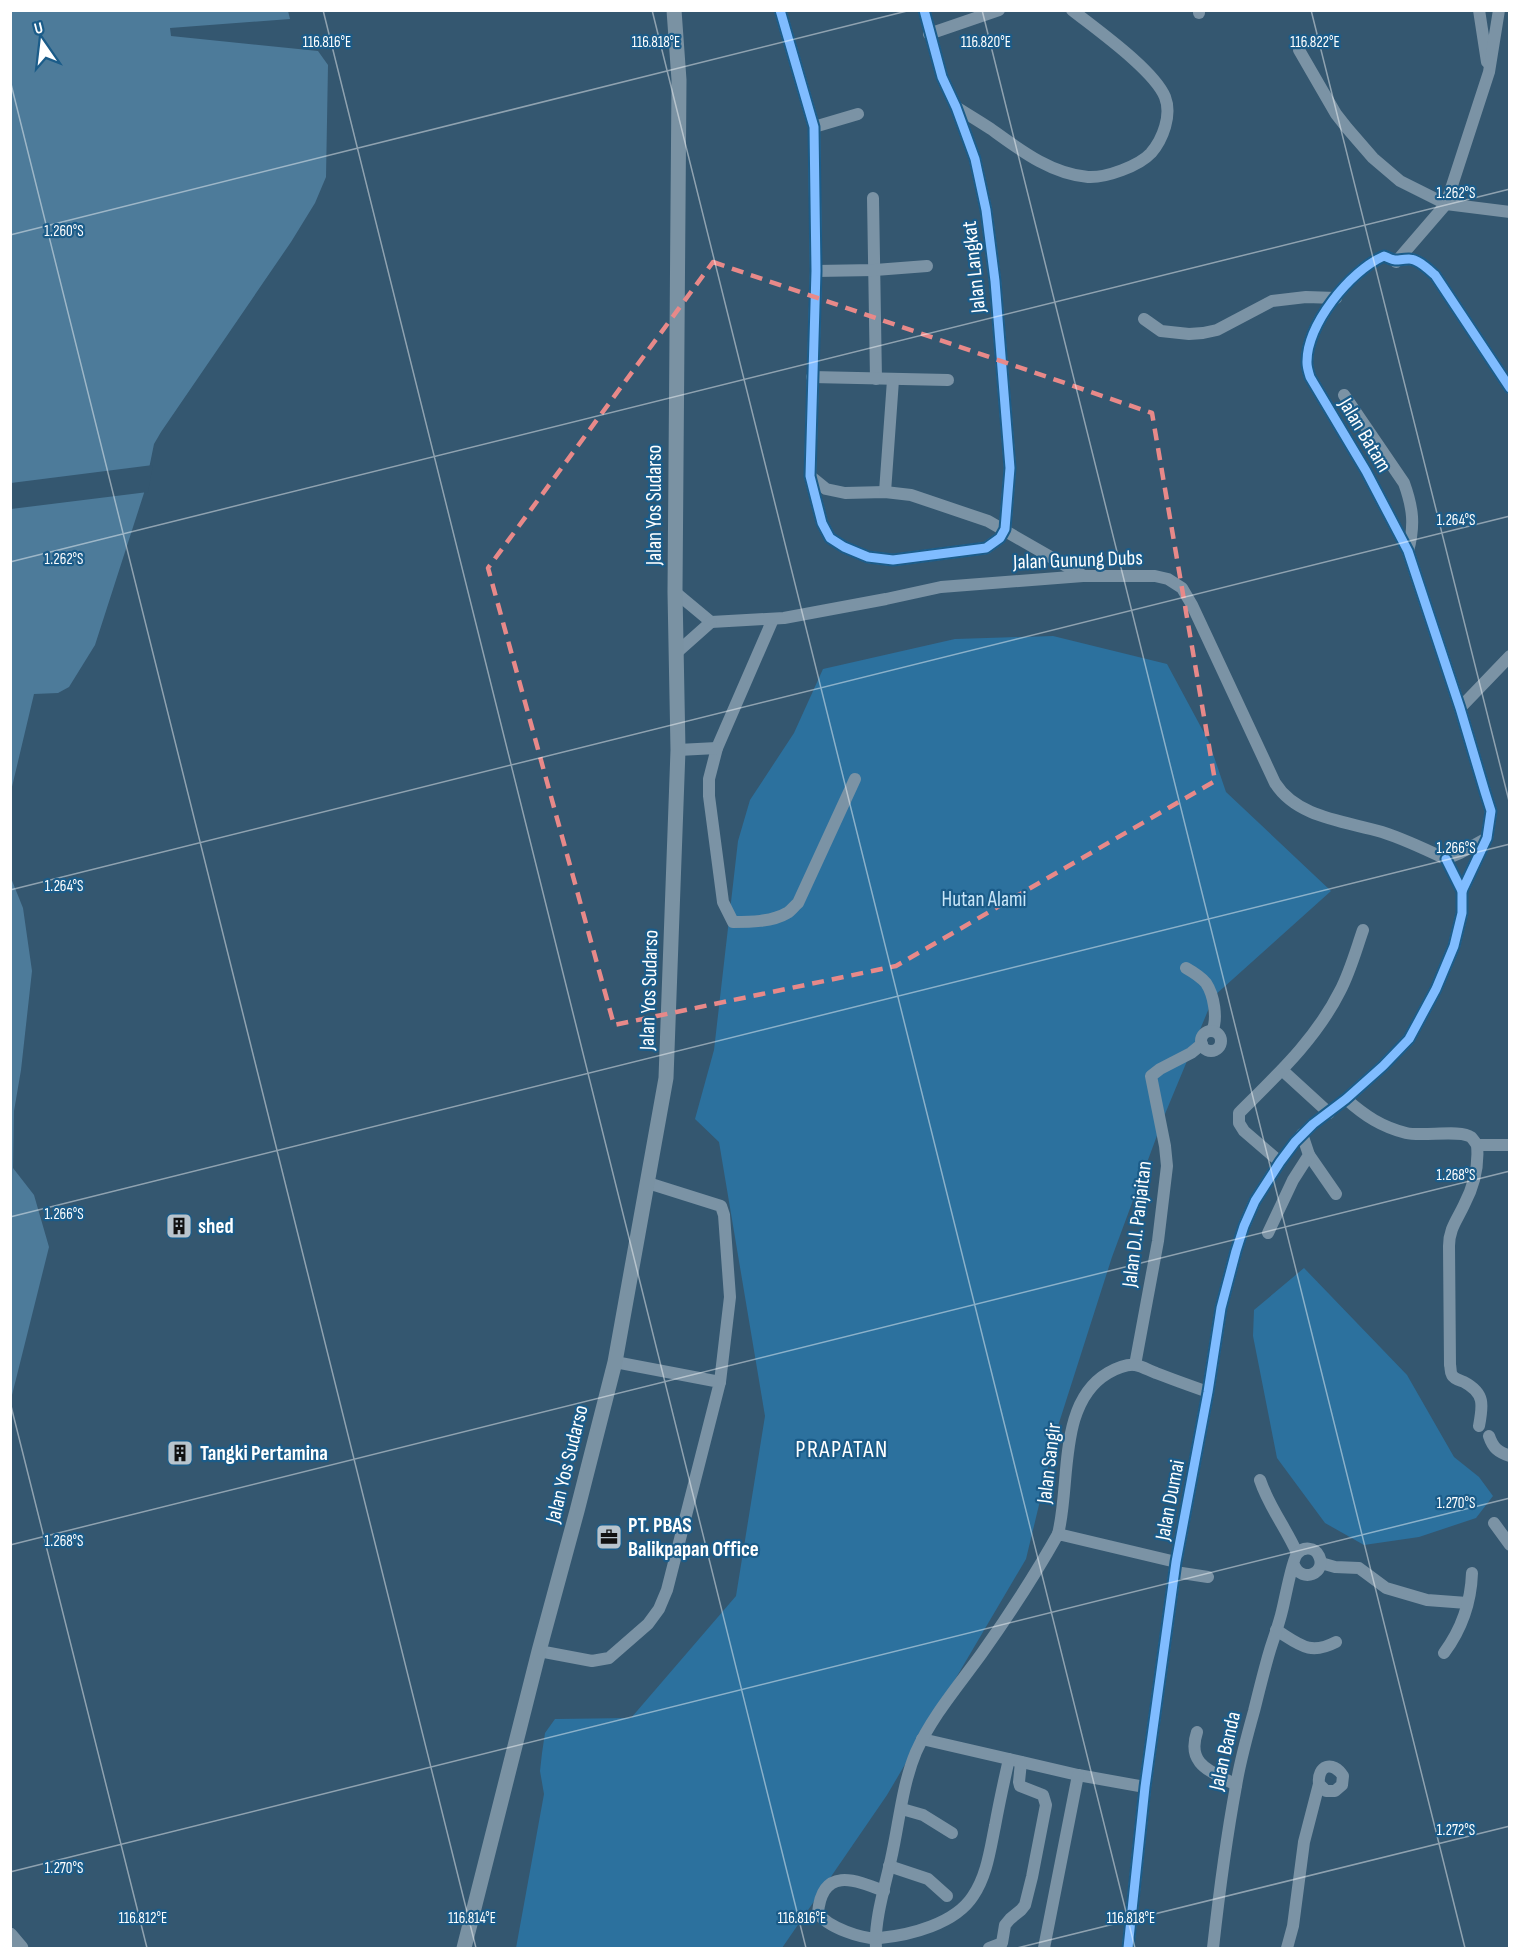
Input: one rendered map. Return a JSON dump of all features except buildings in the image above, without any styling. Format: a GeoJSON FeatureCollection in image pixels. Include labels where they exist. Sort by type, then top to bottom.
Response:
{"type":"FeatureCollection","features":[{"type":"Feature","properties":{"kind":"main road","name":"Jalan Yos Sudarso"},"geometry":{"type":"LineString","coordinates":[[464,1948],[615,1362],[666,1078],[678,750],[675,592],[679,80],[675,10]]}},
{"type":"Feature","properties":{"kind":"main road"},"geometry":{"type":"LineString","coordinates":[[10,1935],[21,1948]]}},
{"type":"Feature","properties":{"kind":"street"},"geometry":{"type":"LineString","coordinates":[[780,10],[814,127],[816,271],[810,476],[822,523],[830,538],[844,547],[868,557],[893,560],[986,548],[1000,538],[1005,529]]}},
{"type":"Feature","properties":{"kind":"street","name":"Jalan Langkat"},"geometry":{"type":"LineString","coordinates":[[924,10],[942,77],[975,159],[986,210],[995,280],[1010,468],[1005,529]]}},
{"type":"Feature","properties":{"kind":"street"},"geometry":{"type":"LineString","coordinates":[[929,34],[999,10]]}},
{"type":"Feature","properties":{"kind":"street"},"geometry":{"type":"LineString","coordinates":[[956,107],[1019,150],[1055,169],[1088,177],[1106,176],[1149,156],[1161,138],[1168,109],[1166,99],[1161,90],[1125,52],[1072,10]]}},
{"type":"Feature","properties":{"kind":"street"},"geometry":{"type":"LineString","coordinates":[[1479,10],[1489,72]]}},
{"type":"Feature","properties":{"kind":"street"},"geometry":{"type":"LineString","coordinates":[[1396,262],[1446,204],[1489,72],[1499,10]]}},
{"type":"Feature","properties":{"kind":"street"},"geometry":{"type":"LineString","coordinates":[[1299,50],[1336,114],[1373,158],[1400,181],[1446,204],[1509,212]]}},
{"type":"Feature","properties":{"kind":"street"},"geometry":{"type":"LineString","coordinates":[[814,127],[858,114]]}},
{"type":"Feature","properties":{"kind":"street"},"geometry":{"type":"LineString","coordinates":[[873,198],[876,379]]}},
{"type":"Feature","properties":{"kind":"street","name":"Jalan Batam"},"geometry":{"type":"LineString","coordinates":[[1462,891],[1487,838],[1491,811],[1408,551],[1376,488],[1310,377],[1307,364],[1313,335],[1323,315],[1364,268],[1384,256],[1396,262],[1410,259],[1426,266],[1435,275],[1509,388]]}},
{"type":"Feature","properties":{"kind":"street"},"geometry":{"type":"LineString","coordinates":[[816,271],[927,266]]}},
{"type":"Feature","properties":{"kind":"street"},"geometry":{"type":"LineString","coordinates":[[1144,319],[1161,331],[1203,333],[1217,330],[1272,301],[1306,297],[1336,298]]}},
{"type":"Feature","properties":{"kind":"street"},"geometry":{"type":"LineString","coordinates":[[812,377],[948,380]]}},
{"type":"Feature","properties":{"kind":"street"},"geometry":{"type":"LineString","coordinates":[[885,492],[893,380]]}},
{"type":"Feature","properties":{"kind":"street"},"geometry":{"type":"LineString","coordinates":[[1344,395],[1404,483],[1413,521],[1408,551]]}},
{"type":"Feature","properties":{"kind":"street"},"geometry":{"type":"LineString","coordinates":[[810,476],[826,489],[845,493],[885,492],[911,495],[988,521],[1083,576]]}},
{"type":"Feature","properties":{"kind":"street","name":"Jalan Gunung Dubs"},"geometry":{"type":"LineString","coordinates":[[711,622],[773,619],[941,587],[1083,576],[1155,576],[1168,579],[1182,588],[1192,605],[1282,794],[1307,811],[1383,832],[1414,843],[1446,859]]}},
{"type":"Feature","properties":{"kind":"street"},"geometry":{"type":"LineString","coordinates":[[675,592],[711,622],[675,654]]}},
{"type":"Feature","properties":{"kind":"street"},"geometry":{"type":"LineString","coordinates":[[773,619],[717,748],[709,779],[709,796],[723,902],[733,922],[772,918],[786,913],[798,903],[855,779]]}},
{"type":"Feature","properties":{"kind":"street"},"geometry":{"type":"LineString","coordinates":[[1460,708],[1509,656]]}},
{"type":"Feature","properties":{"kind":"street"},"geometry":{"type":"LineString","coordinates":[[678,750],[717,748]]}},
{"type":"Feature","properties":{"kind":"street"},"geometry":{"type":"LineString","coordinates":[[1462,891],[1446,859],[1487,838]]}},
{"type":"Feature","properties":{"kind":"street","name":"Jalan Dumai"},"geometry":{"type":"LineString","coordinates":[[1128,1948],[1145,1787],[1176,1567],[1221,1308],[1241,1235],[1255,1201],[1280,1162],[1302,1134],[1346,1099],[1409,1039],[1436,990],[1454,946],[1462,913],[1462,891]]}},
{"type":"Feature","properties":{"kind":"street"},"geometry":{"type":"LineString","coordinates":[[1280,1162],[1244,1131],[1239,1123],[1239,1113],[1282,1070],[1316,1031],[1342,988],[1364,930]]}},
{"type":"Feature","properties":{"kind":"street","name":"Jalan D.I. Panjaitan"},"geometry":{"type":"LineString","coordinates":[[1135,1365],[1158,1241],[1167,1166],[1151,1076],[1202,1044],[1210,1051],[1220,1046],[1221,1042],[1218,1035],[1212,1031],[1215,1017],[1208,988],[1201,978],[1186,968]]}},
{"type":"Feature","properties":{"kind":"street"},"geometry":{"type":"LineString","coordinates":[[1282,1070],[1329,1113]]}},
{"type":"Feature","properties":{"kind":"street"},"geometry":{"type":"LineString","coordinates":[[1346,1099],[1364,1115],[1396,1130],[1426,1135],[1449,1133],[1466,1135],[1477,1144],[1476,1177],[1452,1226],[1449,1246],[1450,1365],[1455,1379],[1475,1389],[1480,1396],[1482,1411],[1479,1426]]}},
{"type":"Feature","properties":{"kind":"street"},"geometry":{"type":"LineString","coordinates":[[1302,1134],[1309,1155],[1336,1194]]}},
{"type":"Feature","properties":{"kind":"street"},"geometry":{"type":"LineString","coordinates":[[1477,1144],[1509,1145]]}},
{"type":"Feature","properties":{"kind":"street"},"geometry":{"type":"LineString","coordinates":[[1268,1233],[1293,1180],[1309,1155]]}},
{"type":"Feature","properties":{"kind":"street"},"geometry":{"type":"LineString","coordinates":[[539,1651],[592,1661],[609,1658],[648,1624],[659,1609],[667,1590],[720,1382],[730,1297],[724,1215],[721,1206],[648,1183]]}},
{"type":"Feature","properties":{"kind":"street"},"geometry":{"type":"LineString","coordinates":[[615,1362],[720,1382]]}},
{"type":"Feature","properties":{"kind":"street"},"geometry":{"type":"LineString","coordinates":[[1135,1365],[1208,1392]]}},
{"type":"Feature","properties":{"kind":"street","name":"Jalan Sangir"},"geometry":{"type":"LineString","coordinates":[[876,1944],[884,1891],[908,1774],[922,1739],[995,1633],[1058,1534],[1076,1410],[1096,1380],[1111,1371],[1135,1365]]}},
{"type":"Feature","properties":{"kind":"street"},"geometry":{"type":"LineString","coordinates":[[1489,1436],[1493,1447],[1509,1456]]}},
{"type":"Feature","properties":{"kind":"street"},"geometry":{"type":"LineString","coordinates":[[1260,1480],[1266,1497],[1292,1541],[1295,1559],[1299,1572],[1307,1575],[1316,1573],[1321,1563],[1318,1554],[1311,1549],[1304,1549],[1295,1559]]}},
{"type":"Feature","properties":{"kind":"street"},"geometry":{"type":"LineString","coordinates":[[1494,1523],[1509,1545]]}},
{"type":"Feature","properties":{"kind":"street","name":"Jalan Sangir"},"geometry":{"type":"LineString","coordinates":[[1058,1534],[1208,1577]]}},
{"type":"Feature","properties":{"kind":"street","name":"Jalan Banda"},"geometry":{"type":"LineString","coordinates":[[1213,1948],[1236,1785],[1295,1559]]}},
{"type":"Feature","properties":{"kind":"street"},"geometry":{"type":"LineString","coordinates":[[1321,1563],[1335,1567],[1359,1568],[1386,1588],[1427,1600],[1467,1603]]}},
{"type":"Feature","properties":{"kind":"street"},"geometry":{"type":"LineString","coordinates":[[1444,1653],[1457,1633],[1467,1603],[1472,1573]]}},
{"type":"Feature","properties":{"kind":"street"},"geometry":{"type":"LineString","coordinates":[[1276,1630],[1305,1648],[1324,1649],[1336,1642]]}},
{"type":"Feature","properties":{"kind":"street"},"geometry":{"type":"LineString","coordinates":[[1197,1732],[1194,1741],[1197,1760],[1202,1766],[1236,1785]]}},
{"type":"Feature","properties":{"kind":"street"},"geometry":{"type":"LineString","coordinates":[[922,1739],[1078,1775],[1145,1787]]}},
{"type":"Feature","properties":{"kind":"street"},"geometry":{"type":"LineString","coordinates":[[866,1948],[944,1920],[973,1897],[986,1868],[1009,1759]]}},
{"type":"Feature","properties":{"kind":"street"},"geometry":{"type":"LineString","coordinates":[[989,1948],[1002,1943],[1005,1925],[1025,1905],[1046,1805],[1043,1795],[1020,1786],[1022,1762]]}},
{"type":"Feature","properties":{"kind":"street"},"geometry":{"type":"LineString","coordinates":[[1044,1948],[1078,1775]]}},
{"type":"Feature","properties":{"kind":"street"},"geometry":{"type":"LineString","coordinates":[[1287,1948],[1293,1926],[1304,1842],[1319,1784]]}},
{"type":"Feature","properties":{"kind":"street"},"geometry":{"type":"LineString","coordinates":[[902,1809],[923,1815],[952,1833]]}},
{"type":"Feature","properties":{"kind":"street"},"geometry":{"type":"LineString","coordinates":[[890,1866],[928,1879],[947,1896]]}},
{"type":"Feature","properties":{"kind":"street"},"geometry":{"type":"LineString","coordinates":[[876,1944],[838,1929],[820,1917],[818,1910],[823,1894],[833,1882],[839,1880],[857,1880],[884,1891]]}},
{"type":"Feature","properties":{"kind":"highlighted area"},"geometry":{"type":"Polygon","coordinates":[[[713,262],[1152,413],[1215,781],[896,966],[614,1025],[488,568],[713,262]]]}},
{"type":"Feature","properties":{"kind":"green space","name":"Hutan Alami"},"geometry":{"type":"Polygon","coordinates":[[[1053,636],[1167,664],[1209,742],[1226,792],[1331,891],[1214,996],[1165,1114],[1112,1257],[1058,1426],[1026,1559],[887,1795],[782,1948],[516,1948],[544,1794],[540,1771],[545,1733],[555,1719],[631,1718],[736,1596],[765,1416],[719,1142],[695,1119],[714,1050],[738,841],[750,800],[794,733],[823,669],[955,639],[1053,636]]]}},
{"type":"Feature","properties":{"kind":"green space"},"geometry":{"type":"Polygon","coordinates":[[[1304,1268],[1407,1375],[1454,1457],[1479,1477],[1493,1496],[1476,1518],[1419,1537],[1364,1545],[1325,1523],[1277,1458],[1253,1336],[1254,1310],[1304,1268]]]}},
{"type":"Feature","properties":{"kind":"shaded area"},"geometry":{"type":"Polygon","coordinates":[[[11,11],[288,11],[290,19],[170,28],[171,36],[318,51],[328,65],[326,177],[315,203],[154,444],[144,493],[95,645],[69,687],[58,693],[34,694],[11,791],[11,11]]]}},
{"type":"Feature","properties":{"kind":"shaded area"},"geometry":{"type":"Polygon","coordinates":[[[11,878],[23,908],[32,971],[14,1111],[13,1168],[34,1195],[49,1247],[11,1399],[11,878]]]}},
{"type":"Feature","properties":{"kind":"pier"},"geometry":{"type":"Polygon","coordinates":[[[153,465],[148,492],[11,509],[11,483],[153,465]]]}},
{"type":"Feature","properties":{"kind":"cycle path"},"geometry":{"type":"LineString","coordinates":[[780,10],[814,127],[816,271],[810,476],[822,523],[830,538],[868,557],[893,560],[986,548],[1000,538],[1005,529],[1010,468],[995,281],[986,210],[975,159],[942,77],[924,10]]}},
{"type":"Feature","properties":{"kind":"cycle path"},"geometry":{"type":"LineString","coordinates":[[1462,891],[1487,838],[1491,811],[1408,551],[1366,471],[1310,377],[1307,365],[1309,348],[1322,316],[1344,286],[1357,274],[1384,256],[1395,260],[1412,259],[1435,275],[1510,388]]}},
{"type":"Feature","properties":{"kind":"cycle path"},"geometry":{"type":"LineString","coordinates":[[1128,1948],[1145,1787],[1176,1562],[1208,1392],[1221,1308],[1236,1251],[1255,1201],[1295,1142],[1313,1124],[1346,1099],[1383,1066],[1409,1039],[1436,989],[1454,946],[1462,913],[1462,891],[1446,859]]}},
{"type":"Feature","properties":{"kind":"place","name":"shed"},"geometry":{"type":"Point","coordinates":[179,1226]}},
{"type":"Feature","properties":{"kind":"place","name":"Tangki Pertamina"},"geometry":{"type":"Point","coordinates":[180,1453]}},
{"type":"Feature","properties":{"kind":"place","name":"PT. PBAS Balikpapan Office"},"geometry":{"type":"Point","coordinates":[609,1537]}},
{"type":"Feature","properties":{"kind":"district","name":"PRAPATAN"},"geometry":{"type":"Point","coordinates":[842,1449]}}]}
